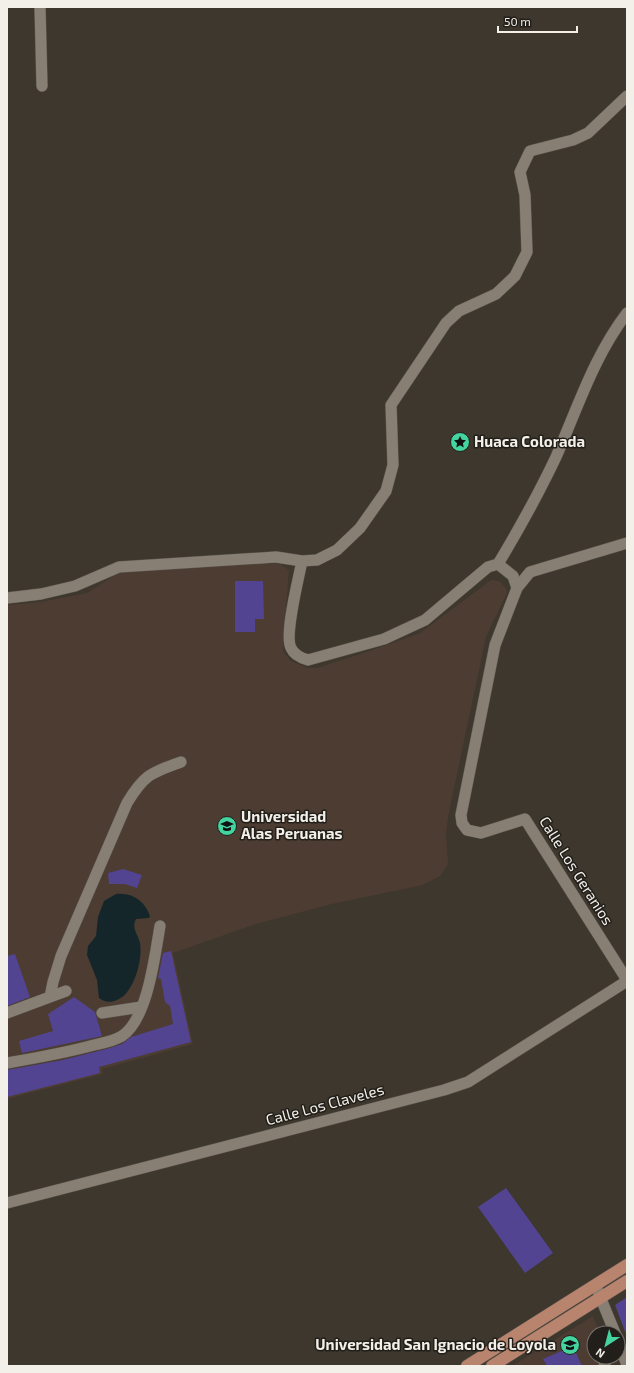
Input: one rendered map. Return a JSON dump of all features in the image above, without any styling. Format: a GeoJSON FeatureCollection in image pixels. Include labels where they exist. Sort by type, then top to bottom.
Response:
{"type":"FeatureCollection","features":[{"type":"Feature","properties":{"kind":"main road"},"geometry":{"type":"LineString","coordinates":[[467,1366],[627,1265]]}},
{"type":"Feature","properties":{"kind":"main road"},"geometry":{"type":"LineString","coordinates":[[492,1366],[627,1281]]}},
{"type":"Feature","properties":{"kind":"street"},"geometry":{"type":"LineString","coordinates":[[40,7],[42,86]]}},
{"type":"Feature","properties":{"kind":"street"},"geometry":{"type":"LineString","coordinates":[[7,598],[41,594],[75,586],[119,567],[276,557],[302,561],[317,560],[337,550],[360,528],[386,491],[393,465],[391,405],[446,323],[459,311],[496,294],[515,276],[527,252],[525,194],[520,172],[530,151],[573,140],[588,133],[627,96]]}},
{"type":"Feature","properties":{"kind":"street"},"geometry":{"type":"LineString","coordinates":[[302,561],[290,622],[290,647],[297,656],[308,660],[384,639],[425,620],[488,567],[498,564],[555,458],[590,372],[616,328],[627,313]]}},
{"type":"Feature","properties":{"kind":"street"},"geometry":{"type":"LineString","coordinates":[[517,588],[530,572],[627,542]]}},
{"type":"Feature","properties":{"kind":"street"},"geometry":{"type":"LineString","coordinates":[[498,564],[513,576],[517,588]]}},
{"type":"Feature","properties":{"kind":"street","name":"Calle Los Geranios"},"geometry":{"type":"LineString","coordinates":[[517,588],[495,645],[461,815],[462,823],[467,830],[481,833],[525,819],[627,981]]}},
{"type":"Feature","properties":{"kind":"street"},"geometry":{"type":"LineString","coordinates":[[50,997],[61,956],[127,803],[144,778],[154,772],[181,762]]}},
{"type":"Feature","properties":{"kind":"street"},"geometry":{"type":"LineString","coordinates":[[7,1063],[110,1041],[122,1036],[129,1029],[149,988],[160,926]]}},
{"type":"Feature","properties":{"kind":"street","name":"Calle Los Claveles"},"geometry":{"type":"LineString","coordinates":[[7,1203],[444,1090],[468,1082],[627,981]]}},
{"type":"Feature","properties":{"kind":"street"},"geometry":{"type":"LineString","coordinates":[[7,1013],[66,991]]}},
{"type":"Feature","properties":{"kind":"street"},"geometry":{"type":"LineString","coordinates":[[102,1013],[141,1007]]}},
{"type":"Feature","properties":{"kind":"street"},"geometry":{"type":"LineString","coordinates":[[595,1285],[612,1325]]}},
{"type":"Feature","properties":{"kind":"shaded area","name":"Universidad Alas Peruanas"},"geometry":{"type":"Polygon","coordinates":[[[220,563],[280,564],[289,570],[283,651],[291,661],[308,668],[317,668],[420,633],[491,580],[499,581],[506,588],[507,593],[486,637],[448,817],[446,834],[448,864],[440,876],[423,885],[332,904],[256,924],[173,953],[193,1044],[102,1069],[103,1074],[7,1099],[7,605],[40,602],[87,593],[124,569],[220,563]]]}},
{"type":"Feature","properties":{"kind":"shaded area"},"geometry":{"type":"Polygon","coordinates":[[[116,894],[127,894],[137,899],[145,906],[150,916],[149,918],[136,919],[134,925],[141,950],[139,966],[133,984],[123,996],[112,1002],[107,1002],[99,998],[97,980],[87,955],[88,946],[96,936],[98,917],[104,901],[116,894]]]}},
{"type":"Feature","properties":{"kind":"shaded area","name":"Universidad San Ignacio de Loyola"},"geometry":{"type":"Polygon","coordinates":[[[593,1316],[597,1325],[586,1325],[586,1365],[613,1366],[512,1366],[593,1316]]]}},
{"type":"Feature","properties":{"kind":"building"},"geometry":{"type":"Polygon","coordinates":[[[235,581],[263,581],[264,619],[255,619],[255,632],[235,632],[235,581]]]}},
{"type":"Feature","properties":{"kind":"building"},"geometry":{"type":"Polygon","coordinates":[[[123,869],[142,875],[137,888],[125,884],[109,884],[108,873],[123,869]]]}},
{"type":"Feature","properties":{"kind":"building"},"geometry":{"type":"Polygon","coordinates":[[[171,951],[191,1042],[99,1067],[100,1073],[7,1097],[7,1070],[63,1060],[110,1048],[122,1044],[131,1037],[173,1024],[170,1006],[165,1002],[161,979],[158,978],[163,953],[171,951]]]}},
{"type":"Feature","properties":{"kind":"building"},"geometry":{"type":"Polygon","coordinates":[[[15,954],[30,997],[7,1006],[7,956],[15,954]]]}},
{"type":"Feature","properties":{"kind":"building"},"geometry":{"type":"Polygon","coordinates":[[[74,997],[95,1012],[102,1036],[22,1053],[19,1041],[53,1031],[48,1014],[74,997]]]}},
{"type":"Feature","properties":{"kind":"building"},"geometry":{"type":"Polygon","coordinates":[[[506,1188],[553,1253],[525,1273],[478,1207],[506,1188]]]}},
{"type":"Feature","properties":{"kind":"building"},"geometry":{"type":"Polygon","coordinates":[[[627,1297],[627,1334],[626,1325],[623,1325],[615,1305],[627,1297]]]}},
{"type":"Feature","properties":{"kind":"building"},"geometry":{"type":"Polygon","coordinates":[[[573,1346],[582,1366],[547,1366],[543,1359],[573,1346]]]}},
{"type":"Feature","properties":{"kind":"place","name":"Huaca Colorada"},"geometry":{"type":"Point","coordinates":[460,442]}},
{"type":"Feature","properties":{"kind":"place","name":"Universidad Alas Peruanas"},"geometry":{"type":"Point","coordinates":[227,826]}},
{"type":"Feature","properties":{"kind":"place","name":"Universidad San Ignacio de Loyola"},"geometry":{"type":"Point","coordinates":[570,1345]}}]}
